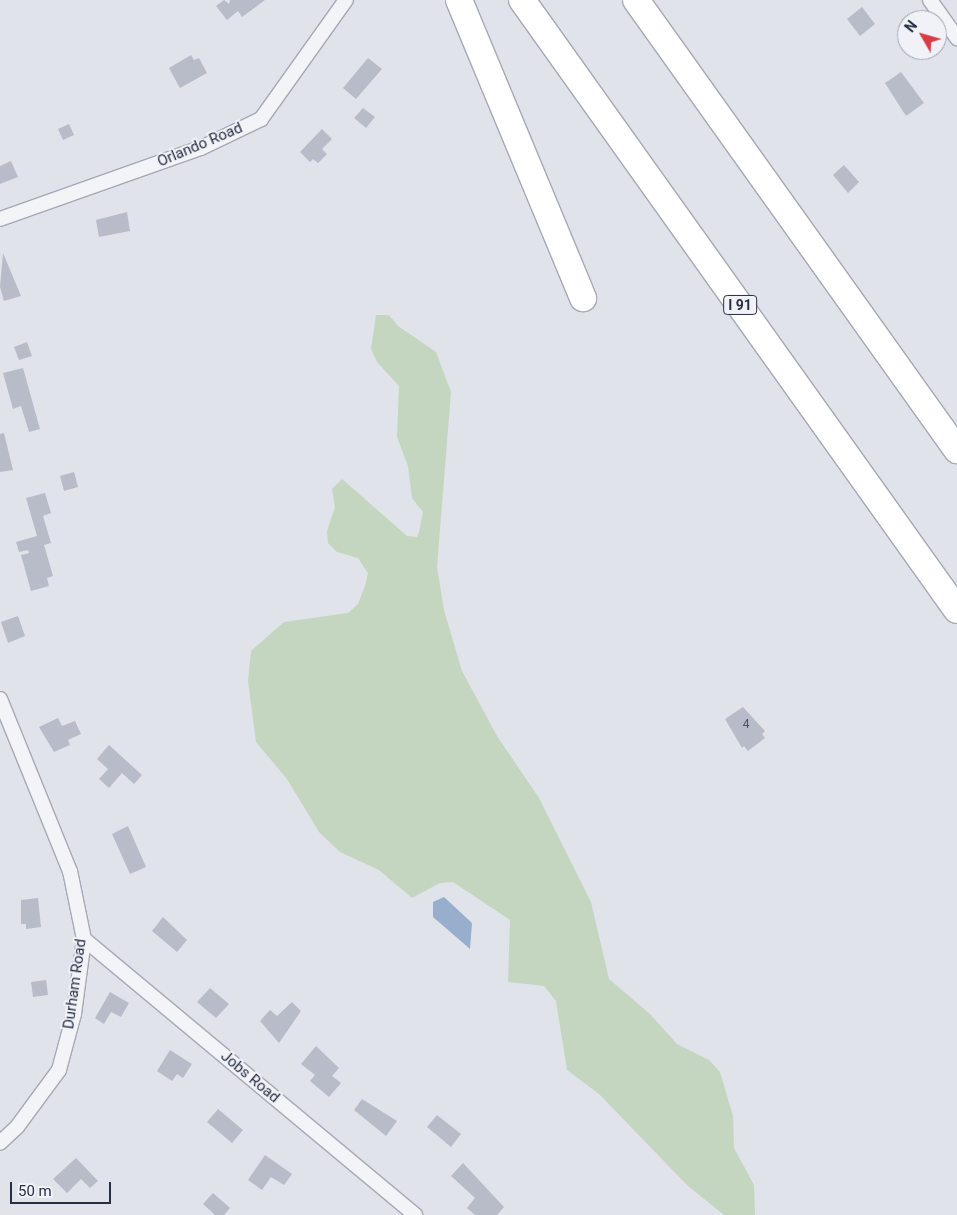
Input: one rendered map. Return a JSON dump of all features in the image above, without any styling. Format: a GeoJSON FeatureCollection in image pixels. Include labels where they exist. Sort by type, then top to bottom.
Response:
{"type":"FeatureCollection","features":[{"type":"Feature","properties":{"kind":"highway"},"geometry":{"type":"LineString","coordinates":[[459,0],[583,298]]}},
{"type":"Feature","properties":{"kind":"highway","name":"I 91"},"geometry":{"type":"LineString","coordinates":[[522,0],[957,610]]}},
{"type":"Feature","properties":{"kind":"highway"},"geometry":{"type":"LineString","coordinates":[[636,0],[957,450]]}},
{"type":"Feature","properties":{"kind":"street","name":"Orlando Road"},"geometry":{"type":"LineString","coordinates":[[0,219],[201,148],[261,119],[346,0]]}},
{"type":"Feature","properties":{"kind":"street"},"geometry":{"type":"LineString","coordinates":[[930,0],[957,38]]}},
{"type":"Feature","properties":{"kind":"street","name":"Durham Road"},"geometry":{"type":"LineString","coordinates":[[0,699],[70,871],[84,940],[74,1014],[59,1070],[17,1127],[0,1142]]}},
{"type":"Feature","properties":{"kind":"street","name":"Jobs Road"},"geometry":{"type":"LineString","coordinates":[[84,940],[415,1215]]}},
{"type":"Feature","properties":{"kind":"green space"},"geometry":{"type":"Polygon","coordinates":[[[376,315],[389,315],[398,326],[436,352],[451,392],[437,567],[444,610],[462,671],[497,736],[539,798],[591,902],[609,979],[651,1015],[677,1044],[709,1060],[720,1072],[733,1116],[734,1148],[754,1185],[755,1215],[724,1215],[688,1186],[599,1094],[567,1070],[556,1001],[544,986],[508,982],[510,920],[453,882],[440,883],[412,898],[379,870],[340,852],[319,832],[287,779],[256,742],[248,681],[251,651],[284,622],[348,613],[358,604],[365,586],[368,573],[358,558],[337,552],[328,543],[327,531],[335,507],[332,489],[342,479],[407,536],[417,537],[419,532],[423,512],[412,498],[408,466],[397,437],[399,386],[377,362],[371,349],[376,315]]]}},
{"type":"Feature","properties":{"kind":"water"},"geometry":{"type":"Polygon","coordinates":[[[444,897],[472,923],[470,949],[433,917],[433,902],[444,897]]]}},
{"type":"Feature","properties":{"kind":"building"},"geometry":{"type":"Polygon","coordinates":[[[224,0],[229,4],[230,0],[265,0],[242,17],[238,11],[227,20],[216,6],[224,0]]]}},
{"type":"Feature","properties":{"kind":"building"},"geometry":{"type":"Polygon","coordinates":[[[862,7],[875,24],[860,36],[847,19],[862,7]]]}},
{"type":"Feature","properties":{"kind":"building"},"geometry":{"type":"Polygon","coordinates":[[[191,55],[194,60],[199,58],[207,73],[180,88],[169,68],[191,55]]]}},
{"type":"Feature","properties":{"kind":"building"},"geometry":{"type":"Polygon","coordinates":[[[368,58],[382,69],[356,99],[343,88],[368,58]]]}},
{"type":"Feature","properties":{"kind":"building"},"geometry":{"type":"Polygon","coordinates":[[[901,72],[924,103],[906,116],[885,83],[901,72]]]}},
{"type":"Feature","properties":{"kind":"building"},"geometry":{"type":"Polygon","coordinates":[[[363,108],[375,117],[366,128],[354,118],[363,108]]]}},
{"type":"Feature","properties":{"kind":"building"},"geometry":{"type":"Polygon","coordinates":[[[69,124],[74,135],[63,140],[58,129],[69,124]]]}},
{"type":"Feature","properties":{"kind":"building"},"geometry":{"type":"Polygon","coordinates":[[[322,129],[332,139],[322,149],[327,154],[318,163],[313,159],[310,162],[300,152],[322,129]]]}},
{"type":"Feature","properties":{"kind":"building"},"geometry":{"type":"Polygon","coordinates":[[[11,161],[18,177],[0,184],[0,166],[11,161]]]}},
{"type":"Feature","properties":{"kind":"building"},"geometry":{"type":"Polygon","coordinates":[[[844,165],[859,182],[848,193],[833,175],[844,165]]]}},
{"type":"Feature","properties":{"kind":"building"},"geometry":{"type":"Polygon","coordinates":[[[127,212],[130,231],[99,237],[96,220],[127,212]]]}},
{"type":"Feature","properties":{"kind":"building"},"geometry":{"type":"Polygon","coordinates":[[[3,253],[21,296],[4,301],[0,287],[3,253]]]}},
{"type":"Feature","properties":{"kind":"building"},"geometry":{"type":"Polygon","coordinates":[[[27,342],[32,356],[19,360],[14,347],[27,342]]]}},
{"type":"Feature","properties":{"kind":"building"},"geometry":{"type":"Polygon","coordinates":[[[23,368],[40,429],[29,432],[21,406],[13,409],[3,373],[23,368]]]}},
{"type":"Feature","properties":{"kind":"building"},"geometry":{"type":"Polygon","coordinates":[[[4,433],[13,470],[0,472],[0,434],[4,433]]]}},
{"type":"Feature","properties":{"kind":"building"},"geometry":{"type":"Polygon","coordinates":[[[74,472],[78,487],[64,491],[60,476],[74,472]]]}},
{"type":"Feature","properties":{"kind":"building"},"geometry":{"type":"Polygon","coordinates":[[[45,493],[51,513],[43,516],[51,543],[44,545],[53,576],[47,578],[49,586],[31,591],[21,555],[29,553],[28,550],[19,552],[16,542],[37,536],[26,498],[45,493]]]}},
{"type":"Feature","properties":{"kind":"building"},"geometry":{"type":"Polygon","coordinates":[[[18,616],[25,636],[8,643],[1,622],[18,616]]]}},
{"type":"Feature","properties":{"kind":"building"},"geometry":{"type":"Polygon","coordinates":[[[743,707],[765,731],[762,734],[765,738],[748,751],[744,746],[742,748],[725,719],[743,707]]]}},
{"type":"Feature","properties":{"kind":"building"},"geometry":{"type":"Polygon","coordinates":[[[58,718],[62,726],[75,721],[81,734],[68,740],[70,745],[54,752],[39,727],[58,718]]]}},
{"type":"Feature","properties":{"kind":"building"},"geometry":{"type":"Polygon","coordinates":[[[109,745],[142,775],[134,784],[122,773],[109,788],[99,779],[108,769],[97,759],[109,745]]]}},
{"type":"Feature","properties":{"kind":"building"},"geometry":{"type":"Polygon","coordinates":[[[128,826],[146,867],[130,874],[112,834],[128,826]]]}},
{"type":"Feature","properties":{"kind":"building"},"geometry":{"type":"Polygon","coordinates":[[[38,898],[41,927],[26,929],[26,924],[21,924],[21,900],[38,898]]]}},
{"type":"Feature","properties":{"kind":"building"},"geometry":{"type":"Polygon","coordinates":[[[163,917],[187,940],[177,952],[152,931],[163,917]]]}},
{"type":"Feature","properties":{"kind":"building"},"geometry":{"type":"Polygon","coordinates":[[[46,980],[48,995],[33,997],[31,982],[46,980]]]}},
{"type":"Feature","properties":{"kind":"building"},"geometry":{"type":"Polygon","coordinates":[[[210,988],[229,1004],[216,1018],[197,1002],[210,988]]]}},
{"type":"Feature","properties":{"kind":"building"},"geometry":{"type":"Polygon","coordinates":[[[110,992],[129,1003],[121,1017],[111,1012],[104,1024],[95,1018],[110,992]]]}},
{"type":"Feature","properties":{"kind":"building"},"geometry":{"type":"Polygon","coordinates":[[[292,1002],[301,1011],[279,1043],[260,1021],[270,1010],[277,1016],[292,1002]]]}},
{"type":"Feature","properties":{"kind":"building"},"geometry":{"type":"Polygon","coordinates":[[[316,1046],[339,1068],[332,1076],[341,1083],[329,1097],[310,1081],[315,1075],[301,1064],[316,1046]]]}},
{"type":"Feature","properties":{"kind":"building"},"geometry":{"type":"Polygon","coordinates":[[[170,1050],[192,1064],[183,1078],[177,1074],[172,1081],[157,1071],[170,1050]]]}},
{"type":"Feature","properties":{"kind":"building"},"geometry":{"type":"Polygon","coordinates":[[[362,1099],[397,1121],[386,1136],[354,1110],[362,1099]]]}},
{"type":"Feature","properties":{"kind":"building"},"geometry":{"type":"Polygon","coordinates":[[[218,1109],[243,1130],[232,1143],[207,1122],[218,1109]]]}},
{"type":"Feature","properties":{"kind":"building"},"geometry":{"type":"Polygon","coordinates":[[[437,1115],[461,1134],[451,1147],[427,1127],[437,1115]]]}},
{"type":"Feature","properties":{"kind":"building"},"geometry":{"type":"Polygon","coordinates":[[[265,1155],[292,1174],[284,1185],[271,1177],[262,1190],[248,1180],[265,1155]]]}},
{"type":"Feature","properties":{"kind":"building"},"geometry":{"type":"Polygon","coordinates":[[[76,1158],[98,1181],[90,1188],[81,1179],[67,1193],[53,1179],[76,1158]]]}},
{"type":"Feature","properties":{"kind":"building"},"geometry":{"type":"Polygon","coordinates":[[[463,1163],[504,1207],[497,1215],[475,1215],[467,1208],[475,1198],[451,1176],[463,1163]]]}},
{"type":"Feature","properties":{"kind":"building"},"geometry":{"type":"Polygon","coordinates":[[[213,1193],[230,1208],[224,1215],[215,1215],[203,1204],[213,1193]]]}}]}
